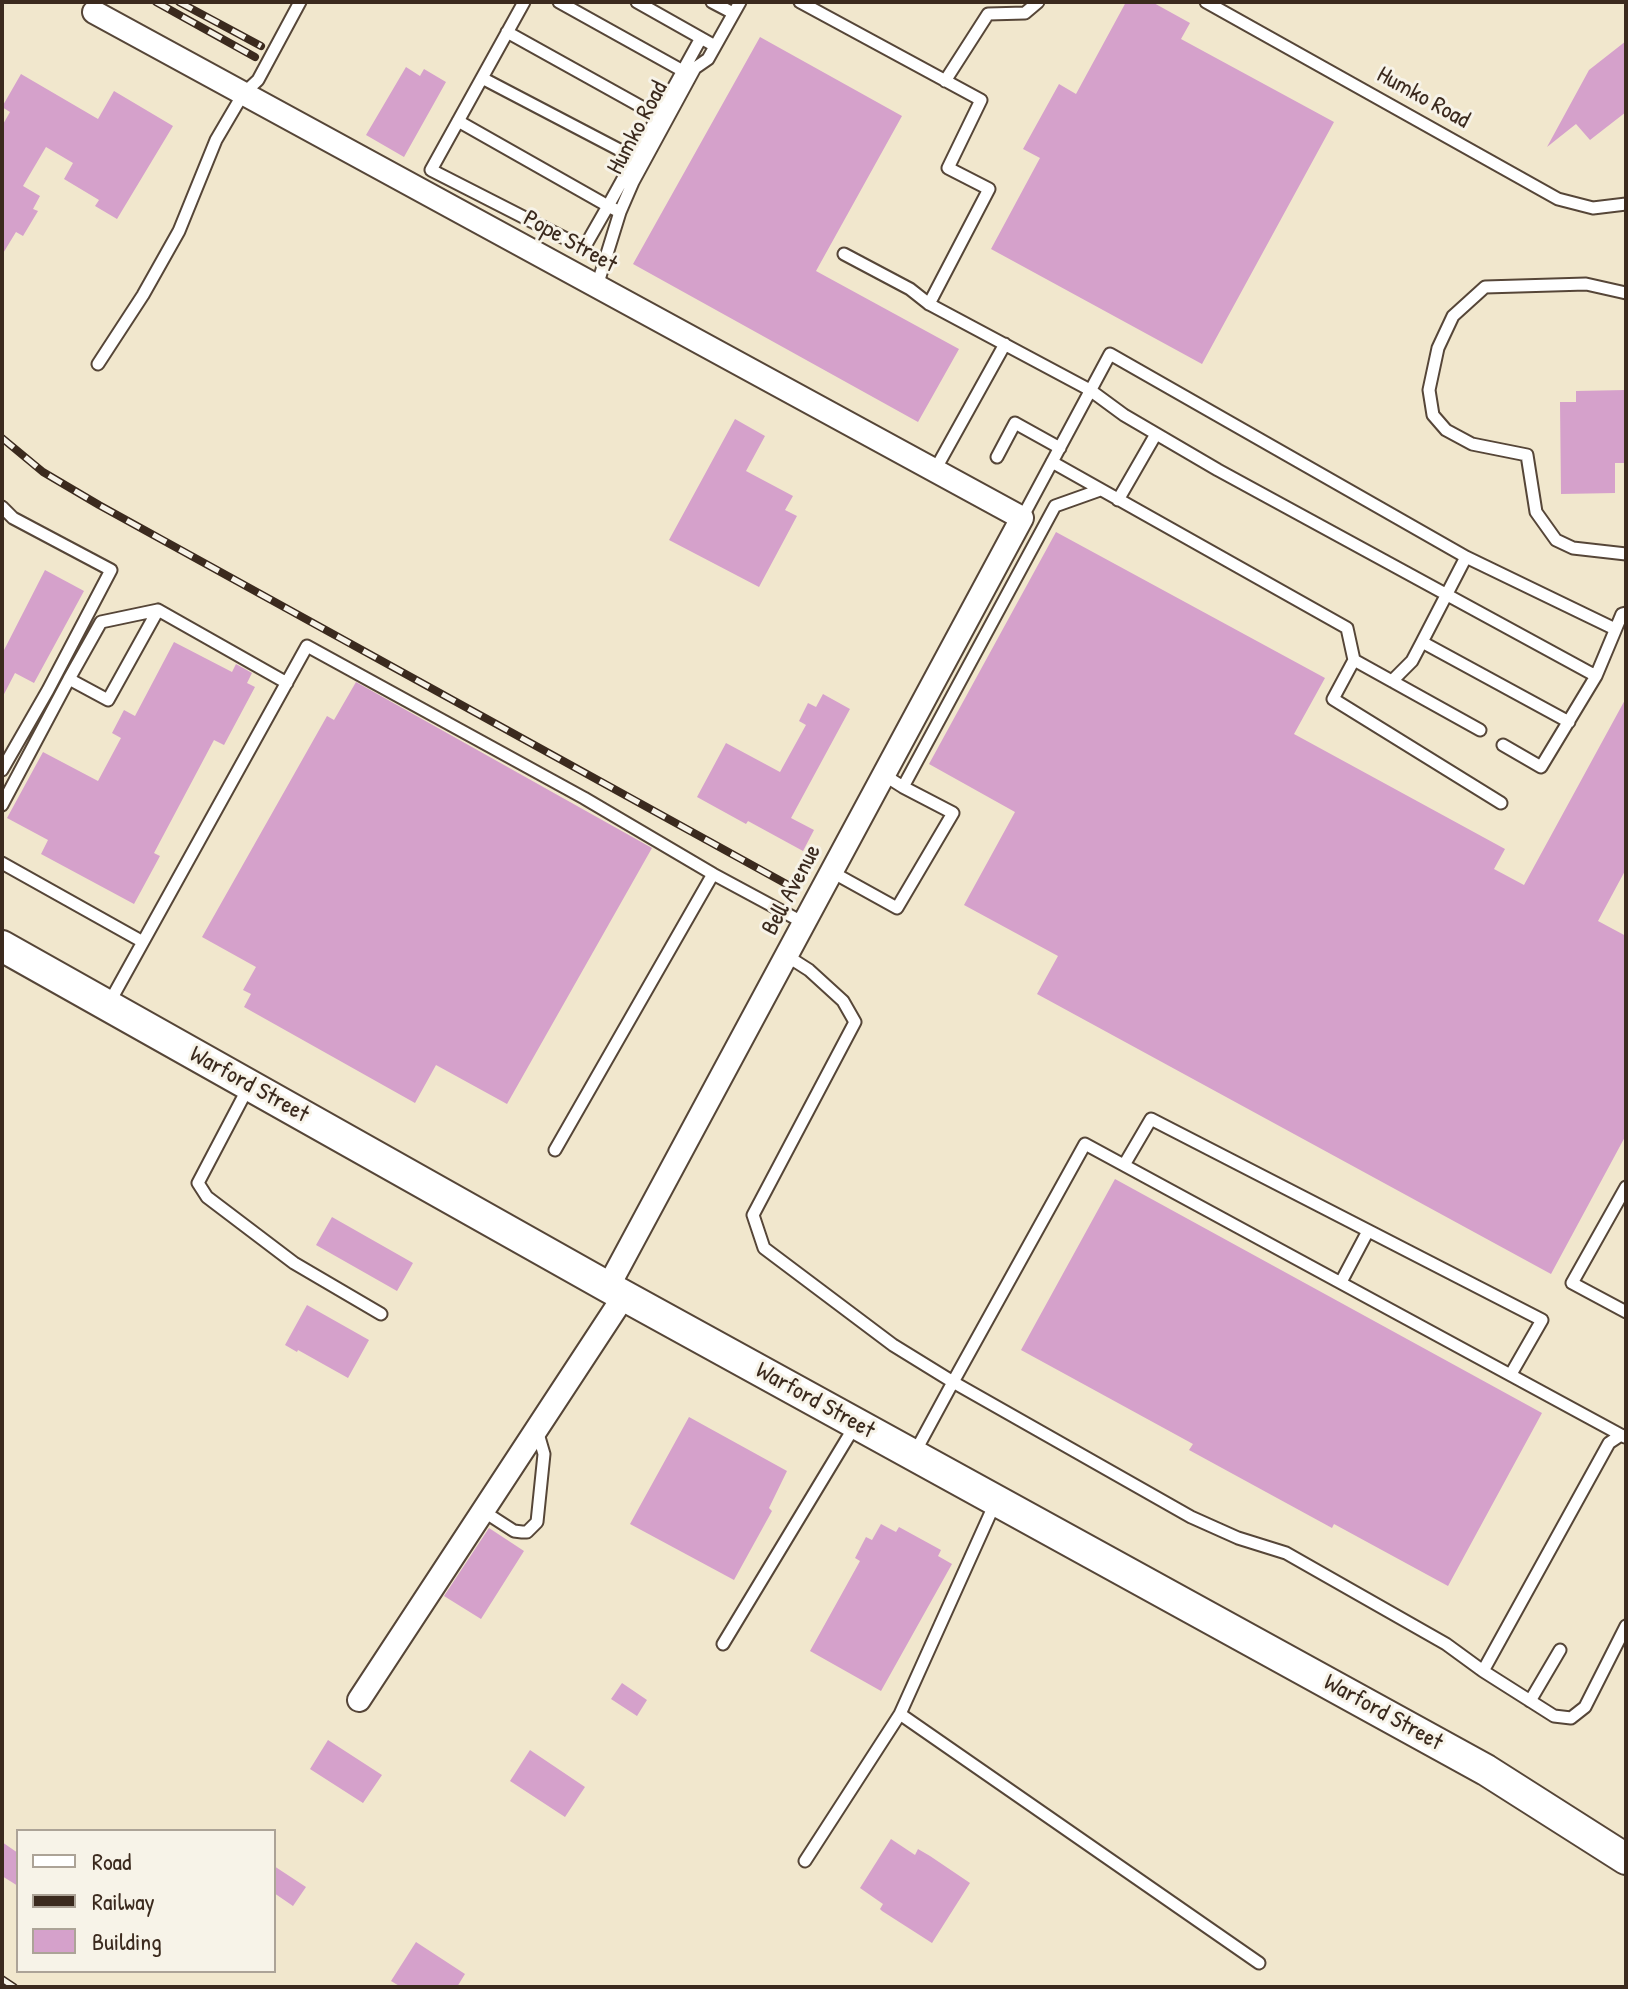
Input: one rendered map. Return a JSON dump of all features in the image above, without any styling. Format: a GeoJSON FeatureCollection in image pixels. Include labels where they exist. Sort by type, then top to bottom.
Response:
{"type":"FeatureCollection","features":[{"type":"Feature","properties":{"kind":"main road","name":"Warford Street"},"geometry":{"type":"LineString","coordinates":[[2,946],[616,1292],[1486,1770],[1626,1859]]}},
{"type":"Feature","properties":{"kind":"street","name":"Pope Street"},"geometry":{"type":"LineString","coordinates":[[94,12],[1022,518]]}},
{"type":"Feature","properties":{"kind":"street","name":"Bell Avenue"},"geometry":{"type":"LineString","coordinates":[[359,1700],[536,1429],[616,1292],[804,923],[832,872],[894,781],[1022,518]]}},
{"type":"Feature","properties":{"kind":"lane"},"geometry":{"type":"LineString","coordinates":[[98,364],[143,295],[179,231],[216,140],[243,94],[258,80],[300,2]]}},
{"type":"Feature","properties":{"kind":"lane"},"geometry":{"type":"LineString","coordinates":[[524,2],[431,170],[584,248],[701,38]]}},
{"type":"Feature","properties":{"kind":"lane"},"geometry":{"type":"LineString","coordinates":[[559,2],[683,71]]}},
{"type":"Feature","properties":{"kind":"lane"},"geometry":{"type":"LineString","coordinates":[[637,2],[715,46]]}},
{"type":"Feature","properties":{"kind":"lane"},"geometry":{"type":"LineString","coordinates":[[712,2],[733,13]]}},
{"type":"Feature","properties":{"kind":"lane","name":"Humko Road"},"geometry":{"type":"LineString","coordinates":[[597,286],[620,212],[633,182],[695,68],[708,59],[740,2]]}},
{"type":"Feature","properties":{"kind":"lane"},"geometry":{"type":"LineString","coordinates":[[800,2],[981,100],[948,168],[989,189],[929,304]]}},
{"type":"Feature","properties":{"kind":"lane"},"geometry":{"type":"LineString","coordinates":[[945,81],[988,14],[1025,13],[1038,2]]}},
{"type":"Feature","properties":{"kind":"lane","name":"Humko Road"},"geometry":{"type":"LineString","coordinates":[[1206,2],[1558,199],[1593,208],[1626,204]]}},
{"type":"Feature","properties":{"kind":"lane"},"geometry":{"type":"LineString","coordinates":[[507,32],[658,116]]}},
{"type":"Feature","properties":{"kind":"lane"},"geometry":{"type":"LineString","coordinates":[[482,78],[635,158]]}},
{"type":"Feature","properties":{"kind":"lane"},"geometry":{"type":"LineString","coordinates":[[458,121],[620,212]]}},
{"type":"Feature","properties":{"kind":"lane"},"geometry":{"type":"LineString","coordinates":[[844,254],[910,289],[929,304],[1090,390],[1156,434],[1596,676]]}},
{"type":"Feature","properties":{"kind":"lane"},"geometry":{"type":"LineString","coordinates":[[1626,293],[1586,284],[1485,287],[1453,316],[1438,348],[1429,390],[1433,415],[1446,430],[1472,444],[1527,455],[1536,512],[1556,540],[1573,548],[1626,554]]}},
{"type":"Feature","properties":{"kind":"lane"},"geometry":{"type":"LineString","coordinates":[[935,470],[1005,344]]}},
{"type":"Feature","properties":{"kind":"lane"},"geometry":{"type":"LineString","coordinates":[[1022,518],[1110,354],[1466,557],[1615,629]]}},
{"type":"Feature","properties":{"kind":"lane"},"geometry":{"type":"LineString","coordinates":[[997,457],[1015,423],[1060,448]]}},
{"type":"Feature","properties":{"kind":"lane"},"geometry":{"type":"LineString","coordinates":[[1118,500],[1156,434]]}},
{"type":"Feature","properties":{"kind":"lane"},"geometry":{"type":"LineString","coordinates":[[1052,462],[1347,628],[1354,660],[1333,699],[1501,803]]}},
{"type":"Feature","properties":{"kind":"lane"},"geometry":{"type":"LineString","coordinates":[[832,872],[897,908],[953,813],[894,781],[1055,506],[1100,490]]}},
{"type":"Feature","properties":{"kind":"lane"},"geometry":{"type":"LineString","coordinates":[[2,507],[13,518],[111,570],[2,770]]}},
{"type":"Feature","properties":{"kind":"lane"},"geometry":{"type":"LineString","coordinates":[[1392,681],[1412,661],[1466,557]]}},
{"type":"Feature","properties":{"kind":"lane"},"geometry":{"type":"LineString","coordinates":[[69,679],[108,700],[158,610]]}},
{"type":"Feature","properties":{"kind":"lane"},"geometry":{"type":"LineString","coordinates":[[2,805],[101,622],[158,610],[287,683]]}},
{"type":"Feature","properties":{"kind":"lane"},"geometry":{"type":"LineString","coordinates":[[1503,745],[1541,767],[1596,676],[1622,614],[1626,613]]}},
{"type":"Feature","properties":{"kind":"lane"},"geometry":{"type":"LineString","coordinates":[[1422,642],[1569,722]]}},
{"type":"Feature","properties":{"kind":"lane"},"geometry":{"type":"LineString","coordinates":[[107,1005],[307,646],[804,923]]}},
{"type":"Feature","properties":{"kind":"lane"},"geometry":{"type":"LineString","coordinates":[[1354,660],[1480,730]]}},
{"type":"Feature","properties":{"kind":"lane"},"geometry":{"type":"LineString","coordinates":[[2,863],[143,942]]}},
{"type":"Feature","properties":{"kind":"lane"},"geometry":{"type":"LineString","coordinates":[[555,1150],[713,874]]}},
{"type":"Feature","properties":{"kind":"lane"},"geometry":{"type":"LineString","coordinates":[[787,956],[809,970],[843,1001],[855,1022],[753,1215],[764,1248],[893,1345],[953,1382],[1191,1517],[1238,1538],[1286,1553],[1446,1644],[1554,1716],[1571,1718],[1585,1707],[1626,1626]]}},
{"type":"Feature","properties":{"kind":"lane"},"geometry":{"type":"LineString","coordinates":[[249,1085],[198,1183],[207,1197],[294,1263],[381,1314]]}},
{"type":"Feature","properties":{"kind":"lane"},"geometry":{"type":"LineString","coordinates":[[1124,1165],[1151,1119],[1542,1320],[1511,1374]]}},
{"type":"Feature","properties":{"kind":"lane"},"geometry":{"type":"LineString","coordinates":[[914,1455],[1085,1144],[1624,1436]]}},
{"type":"Feature","properties":{"kind":"lane"},"geometry":{"type":"LineString","coordinates":[[1624,1307],[1572,1283],[1626,1187]]}},
{"type":"Feature","properties":{"kind":"lane"},"geometry":{"type":"LineString","coordinates":[[1341,1282],[1368,1231]]}},
{"type":"Feature","properties":{"kind":"lane"},"geometry":{"type":"LineString","coordinates":[[723,1644],[856,1423]]}},
{"type":"Feature","properties":{"kind":"lane"},"geometry":{"type":"LineString","coordinates":[[483,1511],[514,1531],[527,1532],[537,1522],[544,1454],[536,1429]]}},
{"type":"Feature","properties":{"kind":"lane"},"geometry":{"type":"LineString","coordinates":[[1483,1671],[1609,1443],[1624,1436]]}},
{"type":"Feature","properties":{"kind":"lane"},"geometry":{"type":"LineString","coordinates":[[805,1861],[900,1714],[996,1501]]}},
{"type":"Feature","properties":{"kind":"lane"},"geometry":{"type":"LineString","coordinates":[[1530,1701],[1560,1650]]}},
{"type":"Feature","properties":{"kind":"lane"},"geometry":{"type":"LineString","coordinates":[[900,1714],[1259,1963]]}},
{"type":"Feature","properties":{"kind":"building"},"geometry":{"type":"Polygon","coordinates":[[[1126,2],[1152,2],[1190,23],[1181,39],[1334,122],[1202,364],[991,249],[1040,158],[1023,149],[1059,84],[1076,94],[1126,2]]]}},
{"type":"Feature","properties":{"kind":"building"},"geometry":{"type":"Polygon","coordinates":[[[760,37],[902,116],[816,271],[959,349],[918,422],[633,264],[760,37]]]}},
{"type":"Feature","properties":{"kind":"building"},"geometry":{"type":"Polygon","coordinates":[[[1626,41],[1626,112],[1590,140],[1576,124],[1547,147],[1589,70],[1626,41]]]}},
{"type":"Feature","properties":{"kind":"building"},"geometry":{"type":"Polygon","coordinates":[[[406,67],[420,76],[424,69],[446,82],[404,157],[366,135],[406,67]]]}},
{"type":"Feature","properties":{"kind":"building"},"geometry":{"type":"Polygon","coordinates":[[[21,74],[98,119],[114,91],[173,126],[117,219],[95,206],[99,200],[64,179],[73,163],[46,147],[23,186],[40,196],[33,209],[38,211],[23,236],[16,232],[2,255],[2,126],[10,112],[2,107],[21,74]]]}},
{"type":"Feature","properties":{"kind":"building"},"geometry":{"type":"Polygon","coordinates":[[[1626,390],[1626,463],[1615,463],[1615,493],[1561,494],[1560,402],[1576,402],[1576,391],[1626,390]]]}},
{"type":"Feature","properties":{"kind":"building"},"geometry":{"type":"Polygon","coordinates":[[[735,419],[765,436],[746,471],[793,496],[785,510],[797,516],[759,587],[669,540],[735,419]]]}},
{"type":"Feature","properties":{"kind":"building"},"geometry":{"type":"Polygon","coordinates":[[[1056,532],[1325,678],[1294,734],[1505,849],[1494,869],[1524,885],[1626,698],[1626,869],[1598,921],[1626,936],[1626,1135],[1551,1274],[1037,994],[1058,956],[964,905],[1015,812],[929,764],[1056,532]]]}},
{"type":"Feature","properties":{"kind":"building"},"geometry":{"type":"Polygon","coordinates":[[[45,570],[84,591],[34,683],[15,673],[2,698],[2,654],[45,570]]]}},
{"type":"Feature","properties":{"kind":"building"},"geometry":{"type":"Polygon","coordinates":[[[174,642],[232,672],[236,664],[252,673],[247,683],[255,687],[224,745],[214,740],[154,853],[160,856],[134,904],[41,854],[48,840],[7,818],[43,752],[98,781],[121,738],[112,733],[124,710],[135,716],[174,642]]]}},
{"type":"Feature","properties":{"kind":"building"},"geometry":{"type":"Polygon","coordinates":[[[356,682],[652,848],[507,1104],[436,1065],[415,1103],[244,1007],[251,994],[243,990],[256,967],[202,937],[327,716],[334,720],[356,682]]]}},
{"type":"Feature","properties":{"kind":"building"},"geometry":{"type":"Polygon","coordinates":[[[823,694],[850,709],[791,818],[814,830],[803,851],[697,797],[726,743],[780,772],[806,725],[799,721],[808,703],[816,707],[823,694]]]}},
{"type":"Feature","properties":{"kind":"building"},"geometry":{"type":"Polygon","coordinates":[[[1115,1179],[1542,1413],[1448,1586],[1334,1524],[1332,1528],[1189,1450],[1193,1444],[1021,1350],[1115,1179]]]}},
{"type":"Feature","properties":{"kind":"building"},"geometry":{"type":"Polygon","coordinates":[[[332,1217],[413,1263],[397,1291],[316,1245],[332,1217]]]}},
{"type":"Feature","properties":{"kind":"building"},"geometry":{"type":"Polygon","coordinates":[[[307,1305],[369,1340],[348,1378],[285,1345],[307,1305]]]}},
{"type":"Feature","properties":{"kind":"building"},"geometry":{"type":"Polygon","coordinates":[[[689,1417],[787,1471],[769,1508],[772,1511],[734,1580],[630,1524],[689,1417]]]}},
{"type":"Feature","properties":{"kind":"building"},"geometry":{"type":"Polygon","coordinates":[[[881,1524],[896,1532],[899,1527],[941,1550],[938,1556],[952,1564],[881,1691],[810,1651],[860,1561],[855,1558],[866,1537],[872,1540],[881,1524]]]}},
{"type":"Feature","properties":{"kind":"building"},"geometry":{"type":"Polygon","coordinates":[[[489,1528],[524,1551],[481,1619],[444,1596],[489,1528]]]}},
{"type":"Feature","properties":{"kind":"building"},"geometry":{"type":"Polygon","coordinates":[[[622,1683],[647,1700],[637,1716],[611,1699],[622,1683]]]}},
{"type":"Feature","properties":{"kind":"building"},"geometry":{"type":"Polygon","coordinates":[[[328,1740],[382,1775],[363,1803],[310,1769],[328,1740]]]}},
{"type":"Feature","properties":{"kind":"building"},"geometry":{"type":"Polygon","coordinates":[[[530,1750],[585,1787],[565,1817],[510,1781],[530,1750]]]}},
{"type":"Feature","properties":{"kind":"building"},"geometry":{"type":"Polygon","coordinates":[[[891,1839],[915,1855],[918,1849],[970,1883],[932,1943],[882,1911],[883,1904],[860,1888],[891,1839]]]}},
{"type":"Feature","properties":{"kind":"building"},"geometry":{"type":"Polygon","coordinates":[[[2,1842],[16,1852],[16,1885],[2,1876],[2,1842]]]}},
{"type":"Feature","properties":{"kind":"building"},"geometry":{"type":"Polygon","coordinates":[[[276,1867],[306,1887],[293,1906],[276,1894],[276,1867]]]}},
{"type":"Feature","properties":{"kind":"building"},"geometry":{"type":"Polygon","coordinates":[[[416,1942],[465,1974],[457,1987],[401,1987],[391,1981],[416,1942]]]}},
{"type":"Feature","properties":{"kind":"railway"},"geometry":{"type":"LineString","coordinates":[[156,2],[255,57]]}},
{"type":"Feature","properties":{"kind":"railway"},"geometry":{"type":"LineString","coordinates":[[179,2],[261,46]]}},
{"type":"Feature","properties":{"kind":"railway"},"geometry":{"type":"LineString","coordinates":[[2,438],[43,472],[99,505],[790,886]]}},
{"type":"Feature","properties":{"kind":"railway"},"geometry":{"type":"LineString","coordinates":[[2,1979],[14,1987]]}}]}
